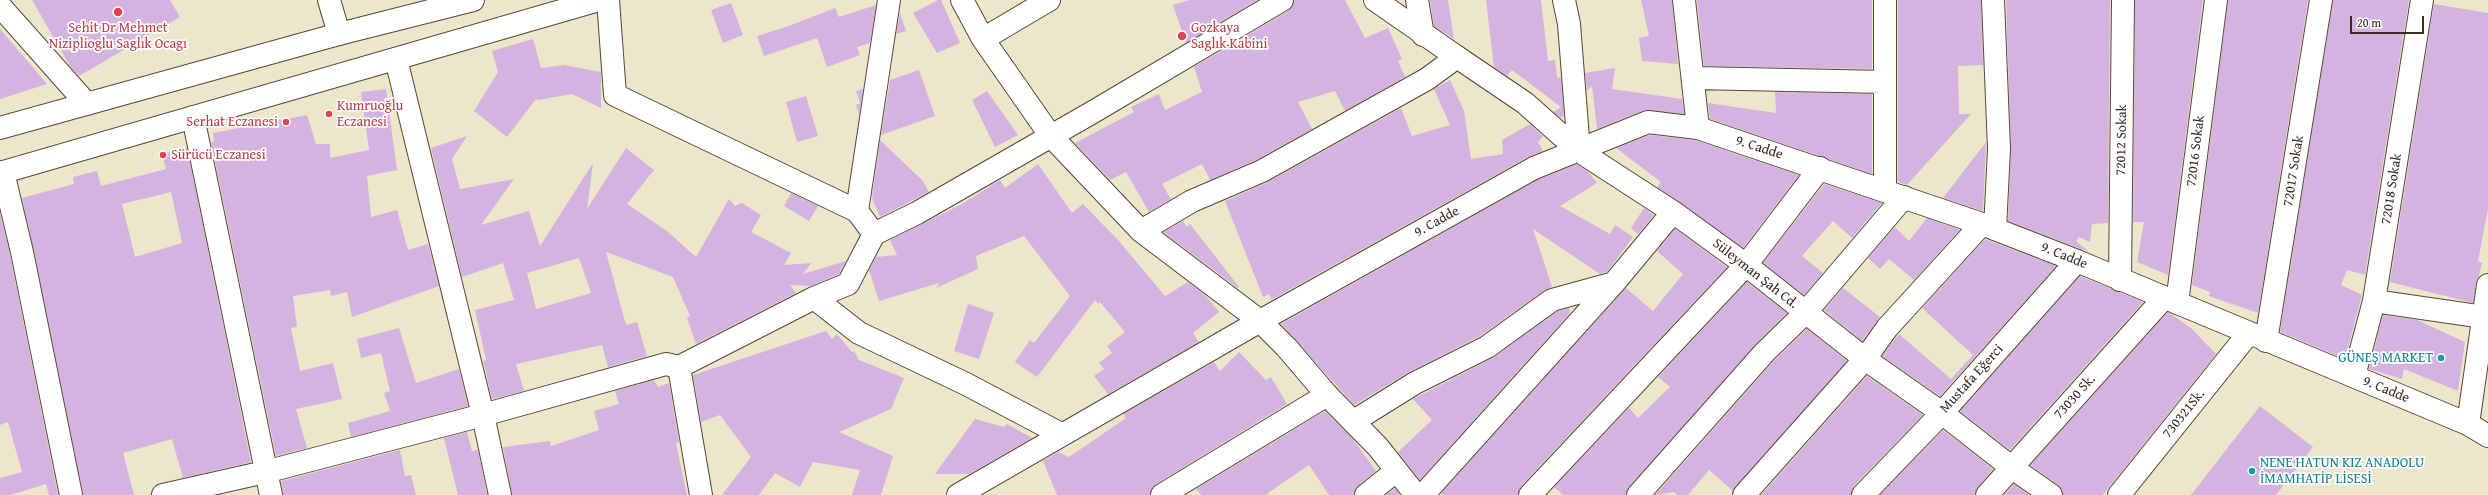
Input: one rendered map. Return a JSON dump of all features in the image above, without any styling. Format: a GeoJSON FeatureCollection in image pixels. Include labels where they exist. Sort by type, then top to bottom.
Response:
{"type":"FeatureCollection","features":[{"type":"Feature","properties":{"kind":"street"},"geometry":{"type":"LineString","coordinates":[[329,0],[338,34]]}},
{"type":"Feature","properties":{"kind":"street"},"geometry":{"type":"LineString","coordinates":[[0,128],[338,34],[473,0]]}},
{"type":"Feature","properties":{"kind":"street"},"geometry":{"type":"LineString","coordinates":[[71,495],[22,252],[2,173],[599,0]]}},
{"type":"Feature","properties":{"kind":"street"},"geometry":{"type":"LineString","coordinates":[[608,0],[615,95],[857,211],[874,234]]}},
{"type":"Feature","properties":{"kind":"street"},"geometry":{"type":"LineString","coordinates":[[857,211],[889,0]]}},
{"type":"Feature","properties":{"kind":"street"},"geometry":{"type":"LineString","coordinates":[[962,0],[983,39],[1050,135],[1141,231],[1260,321],[1283,344],[1327,396],[1378,446],[1416,495]]}},
{"type":"Feature","properties":{"kind":"street"},"geometry":{"type":"LineString","coordinates":[[983,39],[1049,0]]}},
{"type":"Feature","properties":{"kind":"street"},"geometry":{"type":"LineString","coordinates":[[163,495],[265,472],[483,415],[666,364],[679,367],[814,298],[848,284],[874,234],[917,213],[1050,135],[1093,112],[1282,0]]}},
{"type":"Feature","properties":{"kind":"street","name":"Süleyman Şah Cd."},"geometry":{"type":"LineString","coordinates":[[1375,0],[1423,35],[1525,102],[1579,151],[1673,212],[1746,264],[1805,313],[1865,359],[1942,412],[2011,467],[2051,495]]}},
{"type":"Feature","properties":{"kind":"street"},"geometry":{"type":"LineString","coordinates":[[1417,0],[1423,35]]}},
{"type":"Feature","properties":{"kind":"street"},"geometry":{"type":"LineString","coordinates":[[1564,0],[1569,24],[1579,151]]}},
{"type":"Feature","properties":{"kind":"street"},"geometry":{"type":"LineString","coordinates":[[1684,0],[1694,78],[1698,128]]}},
{"type":"Feature","properties":{"kind":"street"},"geometry":{"type":"LineString","coordinates":[[1638,495],[1760,358],[1805,313],[1894,194],[1885,82],[1885,0]]}},
{"type":"Feature","properties":{"kind":"street"},"geometry":{"type":"LineString","coordinates":[[1744,495],[1865,359],[1887,328],[1989,227],[1999,149],[1993,0]]}},
{"type":"Feature","properties":{"kind":"street","name":"72012 Sokak"},"geometry":{"type":"LineString","coordinates":[[2120,280],[2123,0]]}},
{"type":"Feature","properties":{"kind":"street","name":"72016 Sokak"},"geometry":{"type":"LineString","coordinates":[[2171,301],[2216,0]]}},
{"type":"Feature","properties":{"kind":"street","name":"72017 Sokak"},"geometry":{"type":"LineString","coordinates":[[2258,337],[2320,0]]}},
{"type":"Feature","properties":{"kind":"street","name":"72018 Sokak"},"geometry":{"type":"LineString","coordinates":[[2354,376],[2374,301],[2422,0]]}},
{"type":"Feature","properties":{"kind":"street"},"geometry":{"type":"LineString","coordinates":[[0,6],[87,104]]}},
{"type":"Feature","properties":{"kind":"street"},"geometry":{"type":"LineString","coordinates":[[1141,231],[1192,201],[1262,171],[1427,80],[1457,57]]}},
{"type":"Feature","properties":{"kind":"street"},"geometry":{"type":"LineString","coordinates":[[396,59],[483,415],[500,495]]}},
{"type":"Feature","properties":{"kind":"street"},"geometry":{"type":"LineString","coordinates":[[1694,78],[1885,82]]}},
{"type":"Feature","properties":{"kind":"street"},"geometry":{"type":"LineString","coordinates":[[193,117],[265,472],[271,495]]}},
{"type":"Feature","properties":{"kind":"street","name":"9. Cadde"},"geometry":{"type":"LineString","coordinates":[[958,495],[1061,434],[1260,321],[1534,168],[1648,122],[1698,128],[1820,168],[1989,227],[2077,261],[2354,376],[2468,424],[2488,436]]}},
{"type":"Feature","properties":{"kind":"street"},"geometry":{"type":"LineString","coordinates":[[1530,495],[1746,264],[1820,168]]}},
{"type":"Feature","properties":{"kind":"street"},"geometry":{"type":"LineString","coordinates":[[1423,495],[1614,283],[1673,212]]}},
{"type":"Feature","properties":{"kind":"street","name":"Mustafa Eğerci"},"geometry":{"type":"LineString","coordinates":[[1863,495],[1942,412],[2077,261]]}},
{"type":"Feature","properties":{"kind":"street"},"geometry":{"type":"LineString","coordinates":[[1354,421],[1415,383],[1486,347],[1552,300],[1614,283]]}},
{"type":"Feature","properties":{"kind":"street"},"geometry":{"type":"LineString","coordinates":[[2468,424],[2488,285]]}},
{"type":"Feature","properties":{"kind":"street"},"geometry":{"type":"LineString","coordinates":[[814,298],[859,334],[966,384],[1061,434]]}},
{"type":"Feature","properties":{"kind":"street","name":"73030 Sk."},"geometry":{"type":"LineString","coordinates":[[1987,495],[2011,467],[2171,301]]}},
{"type":"Feature","properties":{"kind":"street"},"geometry":{"type":"LineString","coordinates":[[2374,301],[2484,317]]}},
{"type":"Feature","properties":{"kind":"street","name":"730321Sk."},"geometry":{"type":"LineString","coordinates":[[2118,495],[2258,337]]}},
{"type":"Feature","properties":{"kind":"street"},"geometry":{"type":"LineString","coordinates":[[679,367],[701,495]]}},
{"type":"Feature","properties":{"kind":"street"},"geometry":{"type":"LineString","coordinates":[[1162,495],[1327,396]]}},
{"type":"Feature","properties":{"kind":"street"},"geometry":{"type":"LineString","coordinates":[[1366,495],[1396,471]]}},
{"type":"Feature","properties":{"kind":"building"},"geometry":{"type":"Polygon","coordinates":[[[32,0],[170,0],[180,17],[79,76],[70,66],[32,0]]]}},
{"type":"Feature","properties":{"kind":"building"},"geometry":{"type":"Polygon","coordinates":[[[938,0],[941,0],[960,43],[937,53],[913,13],[938,0]]]}},
{"type":"Feature","properties":{"kind":"building"},"geometry":{"type":"Polygon","coordinates":[[[1189,0],[1257,0],[1186,43],[1173,5],[1189,0]]]}},
{"type":"Feature","properties":{"kind":"building"},"geometry":{"type":"Polygon","coordinates":[[[1294,0],[1345,0],[1365,38],[1388,28],[1402,59],[1398,61],[1405,77],[1345,111],[1335,91],[1298,102],[1312,129],[1256,160],[1210,180],[1202,164],[1162,184],[1171,199],[1149,212],[1126,172],[1110,180],[1075,143],[1134,112],[1131,107],[1159,94],[1165,110],[1202,92],[1194,67],[1288,11],[1294,0]]]}},
{"type":"Feature","properties":{"kind":"building"},"geometry":{"type":"Polygon","coordinates":[[[1430,0],[1448,0],[1454,39],[1434,26],[1430,0]]]}},
{"type":"Feature","properties":{"kind":"building"},"geometry":{"type":"Polygon","coordinates":[[[1486,0],[1541,0],[1548,61],[1555,60],[1557,78],[1561,77],[1564,115],[1561,118],[1553,112],[1561,107],[1512,70],[1507,76],[1494,67],[1486,0]]]}},
{"type":"Feature","properties":{"kind":"building"},"geometry":{"type":"Polygon","coordinates":[[[1641,0],[1672,0],[1678,64],[1642,61],[1639,38],[1649,36],[1641,0]]]}},
{"type":"Feature","properties":{"kind":"building"},"geometry":{"type":"Polygon","coordinates":[[[1697,0],[1872,0],[1872,69],[1704,66],[1697,0]]]}},
{"type":"Feature","properties":{"kind":"building"},"geometry":{"type":"Polygon","coordinates":[[[1898,0],[1981,0],[1983,65],[1958,66],[1959,114],[1971,114],[1907,185],[1898,182],[1898,0]]]}},
{"type":"Feature","properties":{"kind":"building"},"geometry":{"type":"Polygon","coordinates":[[[2006,0],[2110,0],[2108,223],[2092,224],[2090,242],[2079,237],[2076,241],[2089,252],[2008,221],[2011,148],[2006,0]]]}},
{"type":"Feature","properties":{"kind":"building"},"geometry":{"type":"Polygon","coordinates":[[[2135,0],[2203,0],[2168,275],[2137,262],[2144,222],[2133,222],[2135,0]]]}},
{"type":"Feature","properties":{"kind":"building"},"geometry":{"type":"Polygon","coordinates":[[[2228,0],[2308,0],[2258,313],[2209,296],[2210,292],[2192,285],[2228,0]]]}},
{"type":"Feature","properties":{"kind":"building"},"geometry":{"type":"Polygon","coordinates":[[[2333,0],[2409,0],[2365,275],[2347,270],[2341,285],[2362,295],[2345,359],[2280,332],[2333,0]]]}},
{"type":"Feature","properties":{"kind":"building"},"geometry":{"type":"Polygon","coordinates":[[[731,3],[743,35],[723,43],[711,10],[731,3]]]}},
{"type":"Feature","properties":{"kind":"building"},"geometry":{"type":"Polygon","coordinates":[[[2434,4],[2488,13],[2488,209],[2478,261],[2482,263],[2476,283],[2473,303],[2390,282],[2434,4]]]}},
{"type":"Feature","properties":{"kind":"building"},"geometry":{"type":"Polygon","coordinates":[[[876,5],[870,43],[857,47],[860,55],[827,67],[817,38],[764,56],[757,36],[789,26],[835,8],[839,17],[876,5]]]}},
{"type":"Feature","properties":{"kind":"building"},"geometry":{"type":"Polygon","coordinates":[[[900,13],[906,31],[896,34],[900,13]]]}},
{"type":"Feature","properties":{"kind":"building"},"geometry":{"type":"Polygon","coordinates":[[[0,29],[47,84],[0,99],[0,29]]]}},
{"type":"Feature","properties":{"kind":"building"},"geometry":{"type":"Polygon","coordinates":[[[533,39],[541,68],[564,65],[601,72],[601,108],[572,94],[538,100],[536,99],[507,137],[474,111],[498,72],[492,51],[533,39]]]}},
{"type":"Feature","properties":{"kind":"building"},"geometry":{"type":"Polygon","coordinates":[[[1615,68],[1612,89],[1682,99],[1684,114],[1644,110],[1597,129],[1592,86],[1587,91],[1585,73],[1615,68]]]}},
{"type":"Feature","properties":{"kind":"building"},"geometry":{"type":"Polygon","coordinates":[[[919,70],[935,116],[881,135],[890,80],[919,70]]]}},
{"type":"Feature","properties":{"kind":"building"},"geometry":{"type":"Polygon","coordinates":[[[1450,80],[1464,111],[1471,159],[1503,154],[1502,140],[1530,124],[1543,136],[1538,142],[1543,151],[1528,157],[1271,300],[1269,294],[1263,297],[1225,201],[1268,182],[1401,108],[1412,136],[1450,125],[1434,89],[1450,80]]]}},
{"type":"Feature","properties":{"kind":"building"},"geometry":{"type":"Polygon","coordinates":[[[386,89],[397,170],[367,176],[371,217],[397,210],[408,250],[428,244],[439,286],[352,317],[347,292],[331,296],[330,290],[293,296],[297,327],[291,328],[300,371],[333,363],[342,399],[296,409],[307,448],[276,456],[211,142],[214,142],[213,133],[307,115],[316,144],[330,144],[330,158],[369,150],[361,92],[386,89]]]}},
{"type":"Feature","properties":{"kind":"building"},"geometry":{"type":"Polygon","coordinates":[[[863,89],[859,115],[856,105],[860,103],[856,91],[863,89]]]}},
{"type":"Feature","properties":{"kind":"building"},"geometry":{"type":"Polygon","coordinates":[[[987,91],[1018,135],[995,147],[972,100],[987,91]]]}},
{"type":"Feature","properties":{"kind":"building"},"geometry":{"type":"Polygon","coordinates":[[[1775,92],[1872,94],[1872,174],[1710,119],[1708,103],[1776,113],[1775,92]]]}},
{"type":"Feature","properties":{"kind":"building"},"geometry":{"type":"Polygon","coordinates":[[[806,96],[818,136],[797,142],[786,102],[806,96]]]}},
{"type":"Feature","properties":{"kind":"building"},"geometry":{"type":"Polygon","coordinates":[[[1650,135],[1695,140],[1799,175],[1743,248],[1657,187],[1661,182],[1616,148],[1650,135]]]}},
{"type":"Feature","properties":{"kind":"building"},"geometry":{"type":"Polygon","coordinates":[[[467,136],[452,159],[460,189],[514,179],[481,225],[529,211],[540,246],[593,163],[587,209],[626,148],[654,170],[627,204],[667,231],[696,257],[729,199],[735,206],[742,203],[761,215],[751,232],[791,253],[784,265],[811,263],[803,274],[846,261],[839,274],[811,286],[790,285],[796,293],[696,344],[687,318],[690,316],[673,277],[606,252],[626,325],[637,322],[647,356],[608,367],[602,345],[516,364],[524,391],[492,399],[483,361],[486,360],[475,310],[514,300],[503,263],[462,277],[431,148],[467,136]],[[579,258],[527,273],[536,309],[591,293],[579,258]]]}},
{"type":"Feature","properties":{"kind":"building"},"geometry":{"type":"Polygon","coordinates":[[[880,140],[923,181],[929,192],[880,217],[872,198],[880,140]]]}},
{"type":"Feature","properties":{"kind":"building"},"geometry":{"type":"Polygon","coordinates":[[[1986,142],[1983,211],[1943,198],[1986,142]]]}},
{"type":"Feature","properties":{"kind":"building"},"geometry":{"type":"Polygon","coordinates":[[[187,148],[251,462],[183,478],[172,439],[123,453],[134,495],[83,495],[22,198],[74,184],[73,177],[97,171],[101,186],[166,169],[162,154],[187,148]],[[171,192],[122,204],[135,257],[182,243],[171,192]]]}},
{"type":"Feature","properties":{"kind":"building"},"geometry":{"type":"Polygon","coordinates":[[[1038,164],[1072,213],[1083,204],[1118,240],[1165,296],[1188,282],[1205,295],[1219,312],[1193,333],[1199,342],[1108,394],[1094,376],[1104,369],[1099,363],[1112,353],[1107,346],[1125,332],[1100,302],[1098,304],[1095,300],[1037,377],[1015,362],[1030,340],[1034,343],[1070,296],[1024,236],[976,256],[978,269],[936,288],[939,283],[879,301],[869,270],[876,257],[897,255],[890,240],[962,204],[1000,180],[1005,188],[1038,164]]]}},
{"type":"Feature","properties":{"kind":"building"},"geometry":{"type":"Polygon","coordinates":[[[1577,164],[1588,172],[1597,183],[1560,206],[1610,234],[1615,225],[1633,237],[1607,272],[1600,274],[1533,229],[1552,287],[1545,290],[1480,336],[1409,372],[1354,405],[1281,324],[1539,179],[1577,164]]]}},
{"type":"Feature","properties":{"kind":"building"},"geometry":{"type":"Polygon","coordinates":[[[1824,184],[1882,203],[1852,238],[1833,221],[1802,256],[1823,273],[1804,295],[1763,263],[1824,184]]]}},
{"type":"Feature","properties":{"kind":"building"},"geometry":{"type":"Polygon","coordinates":[[[791,193],[818,206],[809,221],[784,206],[791,193]]]}},
{"type":"Feature","properties":{"kind":"building"},"geometry":{"type":"Polygon","coordinates":[[[1644,208],[1654,215],[1638,234],[1631,228],[1644,208]]]}},
{"type":"Feature","properties":{"kind":"building"},"geometry":{"type":"Polygon","coordinates":[[[0,213],[10,255],[58,495],[49,495],[46,484],[10,495],[0,495],[0,478],[22,472],[8,422],[0,425],[0,213]]]}},
{"type":"Feature","properties":{"kind":"building"},"geometry":{"type":"Polygon","coordinates":[[[1927,218],[1960,230],[1914,280],[1889,259],[1880,269],[1868,258],[1895,227],[1909,241],[1927,218]]]}},
{"type":"Feature","properties":{"kind":"building"},"geometry":{"type":"Polygon","coordinates":[[[1183,221],[1187,227],[1190,224],[1239,287],[1238,288],[1163,232],[1183,221]]]}},
{"type":"Feature","properties":{"kind":"building"},"geometry":{"type":"Polygon","coordinates":[[[1675,229],[1727,267],[1521,486],[1518,495],[1443,495],[1441,493],[1626,288],[1653,311],[1683,274],[1657,251],[1675,229]]]}},
{"type":"Feature","properties":{"kind":"building"},"geometry":{"type":"Polygon","coordinates":[[[1985,239],[2056,266],[1940,396],[1882,356],[1899,334],[1951,379],[1973,355],[1922,308],[1985,239]]]}},
{"type":"Feature","properties":{"kind":"building"},"geometry":{"type":"Polygon","coordinates":[[[2080,276],[2143,302],[2010,450],[1960,411],[2080,276]]]}},
{"type":"Feature","properties":{"kind":"building"},"geometry":{"type":"Polygon","coordinates":[[[1747,282],[1787,313],[1755,345],[1629,487],[1626,495],[1563,495],[1554,487],[1629,408],[1638,418],[1670,387],[1658,377],[1747,282]]]}},
{"type":"Feature","properties":{"kind":"building"},"geometry":{"type":"Polygon","coordinates":[[[1843,288],[1880,317],[1862,341],[1824,310],[1843,288]]]}},
{"type":"Feature","properties":{"kind":"building"},"geometry":{"type":"Polygon","coordinates":[[[968,304],[994,313],[979,359],[954,351],[968,304]]]}},
{"type":"Feature","properties":{"kind":"building"},"geometry":{"type":"Polygon","coordinates":[[[1569,308],[1570,313],[1420,480],[1398,452],[1432,420],[1413,399],[1493,358],[1557,311],[1569,308]]]}},
{"type":"Feature","properties":{"kind":"building"},"geometry":{"type":"Polygon","coordinates":[[[2168,312],[2191,328],[2216,354],[2103,495],[2063,495],[2058,485],[2030,465],[2168,312]]]}},
{"type":"Feature","properties":{"kind":"building"},"geometry":{"type":"Polygon","coordinates":[[[2383,315],[2417,320],[2465,342],[2458,391],[2404,369],[2402,379],[2369,369],[2383,315]]]}},
{"type":"Feature","properties":{"kind":"building"},"geometry":{"type":"Polygon","coordinates":[[[399,328],[416,383],[459,369],[468,406],[351,437],[348,423],[390,411],[384,393],[390,391],[381,353],[361,358],[357,339],[399,328]]]}},
{"type":"Feature","properties":{"kind":"building"},"geometry":{"type":"Polygon","coordinates":[[[1807,329],[1847,361],[1733,491],[1709,470],[1688,495],[1677,495],[1674,492],[1655,495],[1773,362],[1807,329]]]}},
{"type":"Feature","properties":{"kind":"building"},"geometry":{"type":"Polygon","coordinates":[[[826,331],[832,339],[837,334],[852,352],[854,351],[859,360],[904,378],[891,409],[839,432],[893,456],[881,495],[852,495],[860,470],[813,462],[800,487],[775,473],[759,495],[722,495],[751,457],[720,415],[701,422],[693,375],[826,331]]]}},
{"type":"Feature","properties":{"kind":"building"},"geometry":{"type":"Polygon","coordinates":[[[1239,352],[1266,380],[1271,377],[1287,404],[1156,484],[1150,495],[1057,495],[1043,461],[1058,452],[1069,457],[1126,418],[1123,414],[1214,362],[1220,371],[1239,352]]]}},
{"type":"Feature","properties":{"kind":"building"},"geometry":{"type":"Polygon","coordinates":[[[1867,376],[1923,415],[1854,486],[1851,495],[1761,495],[1867,376]]]}},
{"type":"Feature","properties":{"kind":"building"},"geometry":{"type":"Polygon","coordinates":[[[654,380],[658,387],[669,383],[679,442],[676,443],[687,495],[512,495],[503,447],[550,441],[551,446],[599,430],[594,411],[619,404],[615,391],[654,380]]]}},
{"type":"Feature","properties":{"kind":"building","name":"NENE HATUN KIZ ANADOLU İMAMHATİP LİSESİ"},"geometry":{"type":"Polygon","coordinates":[[[2260,406],[2313,447],[2276,495],[2191,495],[2260,406]]]}},
{"type":"Feature","properties":{"kind":"building"},"geometry":{"type":"Polygon","coordinates":[[[1325,411],[1352,438],[1376,471],[1358,486],[1354,495],[1329,495],[1309,465],[1265,495],[1201,495],[1196,489],[1325,411]]]}},
{"type":"Feature","properties":{"kind":"building"},"geometry":{"type":"Polygon","coordinates":[[[975,419],[1004,427],[1007,424],[1032,438],[969,474],[935,474],[975,419]]]}},
{"type":"Feature","properties":{"kind":"building"},"geometry":{"type":"Polygon","coordinates":[[[1943,430],[1993,469],[1978,487],[1975,495],[1880,495],[1943,430]]]}},
{"type":"Feature","properties":{"kind":"building"},"geometry":{"type":"Polygon","coordinates":[[[467,432],[472,451],[478,450],[487,495],[458,495],[444,438],[467,432]]]}},
{"type":"Feature","properties":{"kind":"building"},"geometry":{"type":"Polygon","coordinates":[[[400,450],[405,476],[411,475],[416,495],[283,495],[281,481],[400,450]]]}},
{"type":"Feature","properties":{"kind":"building"},"geometry":{"type":"Polygon","coordinates":[[[2014,484],[2029,495],[2004,495],[2014,484]]]}},
{"type":"Feature","properties":{"kind":"building"},"geometry":{"type":"Polygon","coordinates":[[[1395,488],[1400,495],[1386,495],[1395,488]]]}},
{"type":"Feature","properties":{"kind":"place","name":"Sehit Dr Mehmet Niziplioglu Saglık Ocagı"},"geometry":{"type":"Point","coordinates":[118,12]}},
{"type":"Feature","properties":{"kind":"place","name":"Gozkaya Saglık Kabini"},"geometry":{"type":"Point","coordinates":[1182,36]}},
{"type":"Feature","properties":{"kind":"place","name":"Kumruoğlu Eczanesi"},"geometry":{"type":"Point","coordinates":[329,114]}},
{"type":"Feature","properties":{"kind":"place","name":"Serhat Eczanesi"},"geometry":{"type":"Point","coordinates":[286,122]}},
{"type":"Feature","properties":{"kind":"place","name":"Sürücü Eczanesi"},"geometry":{"type":"Point","coordinates":[163,155]}},
{"type":"Feature","properties":{"kind":"place","name":"GÜNEŞ MARKET"},"geometry":{"type":"Point","coordinates":[2441,358]}},
{"type":"Feature","properties":{"kind":"place","name":"NENE HATUN KIZ ANADOLU İMAMHATİP LİSESİ"},"geometry":{"type":"Point","coordinates":[2252,471]}}]}
